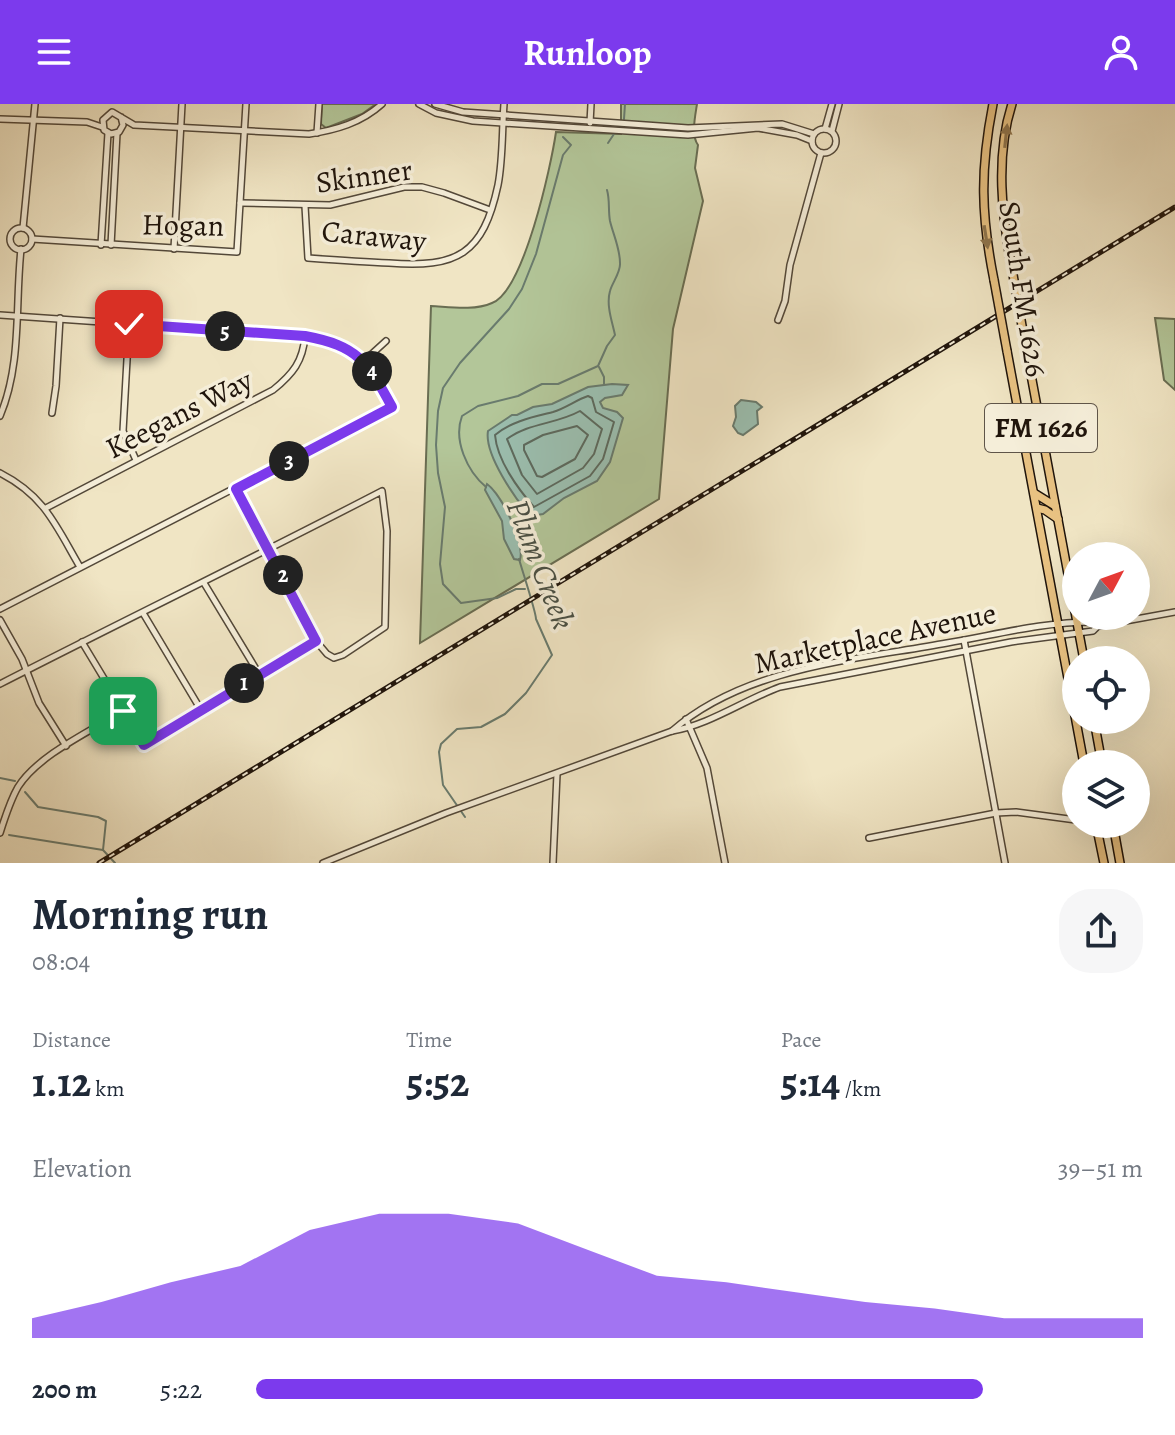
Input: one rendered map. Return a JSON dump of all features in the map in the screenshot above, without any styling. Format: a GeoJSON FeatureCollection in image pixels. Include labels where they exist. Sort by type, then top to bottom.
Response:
{"type":"FeatureCollection","features":[{"type":"Feature","properties":{"kind":"main road","name":"South FM 1626"},"geometry":{"type":"LineString","coordinates":[[993,104],[982,180],[984,229],[1081,750]]}},
{"type":"Feature","properties":{"kind":"main road","name":"South FM 1626"},"geometry":{"type":"LineString","coordinates":[[1012,104],[1001,182],[1003,222],[1062,542]]}},
{"type":"Feature","properties":{"kind":"main road"},"geometry":{"type":"LineString","coordinates":[[1034,493],[1055,506]]}},
{"type":"Feature","properties":{"kind":"main road"},"geometry":{"type":"LineString","coordinates":[[1037,508],[1058,519]]}},
{"type":"Feature","properties":{"kind":"main road","name":"South FM 1626"},"geometry":{"type":"LineString","coordinates":[[1078,630],[1081,646]]}},
{"type":"Feature","properties":{"kind":"main road"},"geometry":{"type":"LineString","coordinates":[[1099,838],[1104,863]]}},
{"type":"Feature","properties":{"kind":"main road"},"geometry":{"type":"LineString","coordinates":[[1114,838],[1120,863]]}},
{"type":"Feature","properties":{"kind":"street"},"geometry":{"type":"LineString","coordinates":[[23,228],[35,104]]}},
{"type":"Feature","properties":{"kind":"street"},"geometry":{"type":"LineString","coordinates":[[101,245],[105,130],[111,104]]}},
{"type":"Feature","properties":{"kind":"street"},"geometry":{"type":"LineString","coordinates":[[111,245],[119,132],[123,123],[117,104]]}},
{"type":"Feature","properties":{"kind":"street"},"geometry":{"type":"LineString","coordinates":[[174,249],[182,104]]}},
{"type":"Feature","properties":{"kind":"street","name":"Hogan"},"geometry":{"type":"LineString","coordinates":[[32,239],[237,252],[246,104]]}},
{"type":"Feature","properties":{"kind":"street"},"geometry":{"type":"LineString","coordinates":[[317,133],[319,104]]}},
{"type":"Feature","properties":{"kind":"street"},"geometry":{"type":"LineString","coordinates":[[87,122],[119,132],[134,125],[317,133],[357,121],[382,104]]}},
{"type":"Feature","properties":{"kind":"street"},"geometry":{"type":"LineString","coordinates":[[419,104],[436,113],[473,121],[503,118]]}},
{"type":"Feature","properties":{"kind":"street"},"geometry":{"type":"LineString","coordinates":[[435,104],[503,118],[591,124],[688,128],[782,124],[813,137],[828,130],[839,104]]}},
{"type":"Feature","properties":{"kind":"street","name":"Caraway"},"geometry":{"type":"LineString","coordinates":[[305,206],[308,258],[422,266],[447,262],[472,246],[484,228],[498,184],[504,104]]}},
{"type":"Feature","properties":{"kind":"street"},"geometry":{"type":"LineString","coordinates":[[591,104],[591,124]]}},
{"type":"Feature","properties":{"kind":"street"},"geometry":{"type":"LineString","coordinates":[[813,137],[814,148],[821,153],[834,148],[836,141],[828,130],[832,104]]}},
{"type":"Feature","properties":{"kind":"street"},"geometry":{"type":"LineString","coordinates":[[0,119],[87,122],[120,115],[134,125]]}},
{"type":"Feature","properties":{"kind":"street"},"geometry":{"type":"LineString","coordinates":[[778,320],[821,153]]}},
{"type":"Feature","properties":{"kind":"street","name":"Skinner"},"geometry":{"type":"LineString","coordinates":[[240,203],[305,206],[342,203],[404,187],[422,187],[490,210]]}},
{"type":"Feature","properties":{"kind":"street"},"geometry":{"type":"LineString","coordinates":[[21,249],[13,245],[11,239],[13,232],[23,228]]}},
{"type":"Feature","properties":{"kind":"street"},"geometry":{"type":"LineString","coordinates":[[21,249],[30,245],[32,239],[23,228]]}},
{"type":"Feature","properties":{"kind":"street"},"geometry":{"type":"LineString","coordinates":[[0,237],[11,239]]}},
{"type":"Feature","properties":{"kind":"street"},"geometry":{"type":"LineString","coordinates":[[0,416],[9,396],[13,372],[21,249]]}},
{"type":"Feature","properties":{"kind":"street"},"geometry":{"type":"LineString","coordinates":[[0,315],[305,336],[330,341],[364,361],[392,407],[0,609]]}},
{"type":"Feature","properties":{"kind":"street"},"geometry":{"type":"LineString","coordinates":[[52,413],[60,318]]}},
{"type":"Feature","properties":{"kind":"street"},"geometry":{"type":"LineString","coordinates":[[129,324],[123,431],[136,460]]}},
{"type":"Feature","properties":{"kind":"street","name":"Keegans Way"},"geometry":{"type":"LineString","coordinates":[[46,508],[273,390],[296,368],[303,355],[305,336]]}},
{"type":"Feature","properties":{"kind":"street"},"geometry":{"type":"LineString","coordinates":[[364,361],[386,341]]}},
{"type":"Feature","properties":{"kind":"street"},"geometry":{"type":"LineString","coordinates":[[0,473],[18,482],[46,508],[80,567]]}},
{"type":"Feature","properties":{"kind":"street"},"geometry":{"type":"LineString","coordinates":[[0,684],[204,583],[270,549],[382,491],[387,531],[385,627],[343,655],[334,658],[327,654],[316,641],[270,549],[236,489]]}},
{"type":"Feature","properties":{"kind":"street"},"geometry":{"type":"LineString","coordinates":[[204,583],[259,674]]}},
{"type":"Feature","properties":{"kind":"street","name":"Marketplace Avenue"},"geometry":{"type":"LineString","coordinates":[[1150,617],[1175,612]]}},
{"type":"Feature","properties":{"kind":"street"},"geometry":{"type":"LineString","coordinates":[[143,613],[201,710]]}},
{"type":"Feature","properties":{"kind":"street"},"geometry":{"type":"LineString","coordinates":[[0,620],[16,647],[39,703],[66,746]]}},
{"type":"Feature","properties":{"kind":"street","name":"Marketplace Avenue"},"geometry":{"type":"LineString","coordinates":[[672,731],[686,719],[752,684],[776,677],[1062,623]]}},
{"type":"Feature","properties":{"kind":"street","name":"Marketplace Avenue"},"geometry":{"type":"LineString","coordinates":[[323,863],[446,813],[672,731],[690,728],[756,695],[780,687],[1094,630]]}},
{"type":"Feature","properties":{"kind":"street"},"geometry":{"type":"LineString","coordinates":[[964,640],[1005,863]]}},
{"type":"Feature","properties":{"kind":"street"},"geometry":{"type":"LineString","coordinates":[[82,642],[144,745],[316,641]]}},
{"type":"Feature","properties":{"kind":"street"},"geometry":{"type":"LineString","coordinates":[[0,833],[11,800],[36,766],[123,711]]}},
{"type":"Feature","properties":{"kind":"street"},"geometry":{"type":"LineString","coordinates":[[686,719],[707,768],[725,863]]}},
{"type":"Feature","properties":{"kind":"street"},"geometry":{"type":"LineString","coordinates":[[553,863],[557,774]]}},
{"type":"Feature","properties":{"kind":"street"},"geometry":{"type":"LineString","coordinates":[[869,838],[996,813],[1016,812],[1062,818]]}},
{"type":"Feature","properties":{"kind":"shaded area"},"geometry":{"type":"Polygon","coordinates":[[[322,104],[376,104],[362,114],[326,128],[321,124],[322,104]]]}},
{"type":"Feature","properties":{"kind":"shaded area"},"geometry":{"type":"Polygon","coordinates":[[[621,104],[697,104],[695,168],[703,201],[673,329],[659,499],[420,643],[431,306],[478,307],[492,303],[504,294],[515,276],[534,226],[556,132],[621,134],[621,104]]]}},
{"type":"Feature","properties":{"kind":"shaded area"},"geometry":{"type":"Polygon","coordinates":[[[1155,318],[1175,319],[1175,390],[1164,380],[1155,318]]]}},
{"type":"Feature","properties":{"kind":"water"},"geometry":{"type":"Polygon","coordinates":[[[628,385],[622,395],[600,402],[603,408],[617,412],[623,418],[610,462],[597,481],[564,498],[543,514],[531,516],[509,488],[496,464],[488,431],[512,415],[533,407],[552,404],[588,387],[628,385]]]}},
{"type":"Feature","properties":{"kind":"water"},"geometry":{"type":"Polygon","coordinates":[[[741,400],[756,402],[762,407],[757,411],[758,424],[743,435],[733,426],[735,406],[741,400]]]}},
{"type":"Feature","properties":{"kind":"water"},"geometry":{"type":"Polygon","coordinates":[[[487,484],[511,519],[519,542],[520,560],[514,559],[504,539],[502,521],[485,490],[487,484]]]}},
{"type":"Feature","properties":{"kind":"waterway","name":"Plum Creek"},"geometry":{"type":"LineString","coordinates":[[624,119],[625,104]]}},
{"type":"Feature","properties":{"kind":"waterway","name":"Plum Creek"},"geometry":{"type":"LineString","coordinates":[[608,143],[614,134]]}},
{"type":"Feature","properties":{"kind":"waterway"},"geometry":{"type":"LineString","coordinates":[[525,589],[516,589],[497,598],[461,603],[443,584],[440,564],[445,507],[438,473],[438,411],[443,388],[460,363],[509,309],[522,289],[536,254],[563,155],[571,145],[563,137]]}},
{"type":"Feature","properties":{"kind":"waterway","name":"Plum Creek"},"geometry":{"type":"LineString","coordinates":[[486,487],[473,473],[464,454],[459,435],[462,416],[478,406],[518,396],[542,384],[558,384],[598,366],[615,335],[609,296],[619,270],[620,257],[610,221],[607,190]]}},
{"type":"Feature","properties":{"kind":"waterway"},"geometry":{"type":"LineString","coordinates":[[599,367],[604,384]]}},
{"type":"Feature","properties":{"kind":"waterway"},"geometry":{"type":"LineString","coordinates":[[514,528],[531,516]]}},
{"type":"Feature","properties":{"kind":"waterway","name":"Plum Creek"},"geometry":{"type":"LineString","coordinates":[[465,817],[443,785],[441,744],[457,729],[481,727],[505,714],[526,693],[552,655],[536,619],[519,559]]}},
{"type":"Feature","properties":{"kind":"waterway"},"geometry":{"type":"LineString","coordinates":[[0,778],[15,781]]}},
{"type":"Feature","properties":{"kind":"waterway"},"geometry":{"type":"LineString","coordinates":[[25,792],[38,807],[106,821],[103,850]]}},
{"type":"Feature","properties":{"kind":"waterway"},"geometry":{"type":"LineString","coordinates":[[9,835],[103,850],[115,863]]}},
{"type":"Feature","properties":{"kind":"railway"},"geometry":{"type":"LineString","coordinates":[[99,863],[1175,207]]}},
{"type":"Feature","properties":{"kind":"route"},"geometry":{"type":"LineString","coordinates":[[123,711],[144,745],[316,641],[236,489],[392,407],[364,361],[330,341],[305,336],[129,324]]}}]}
